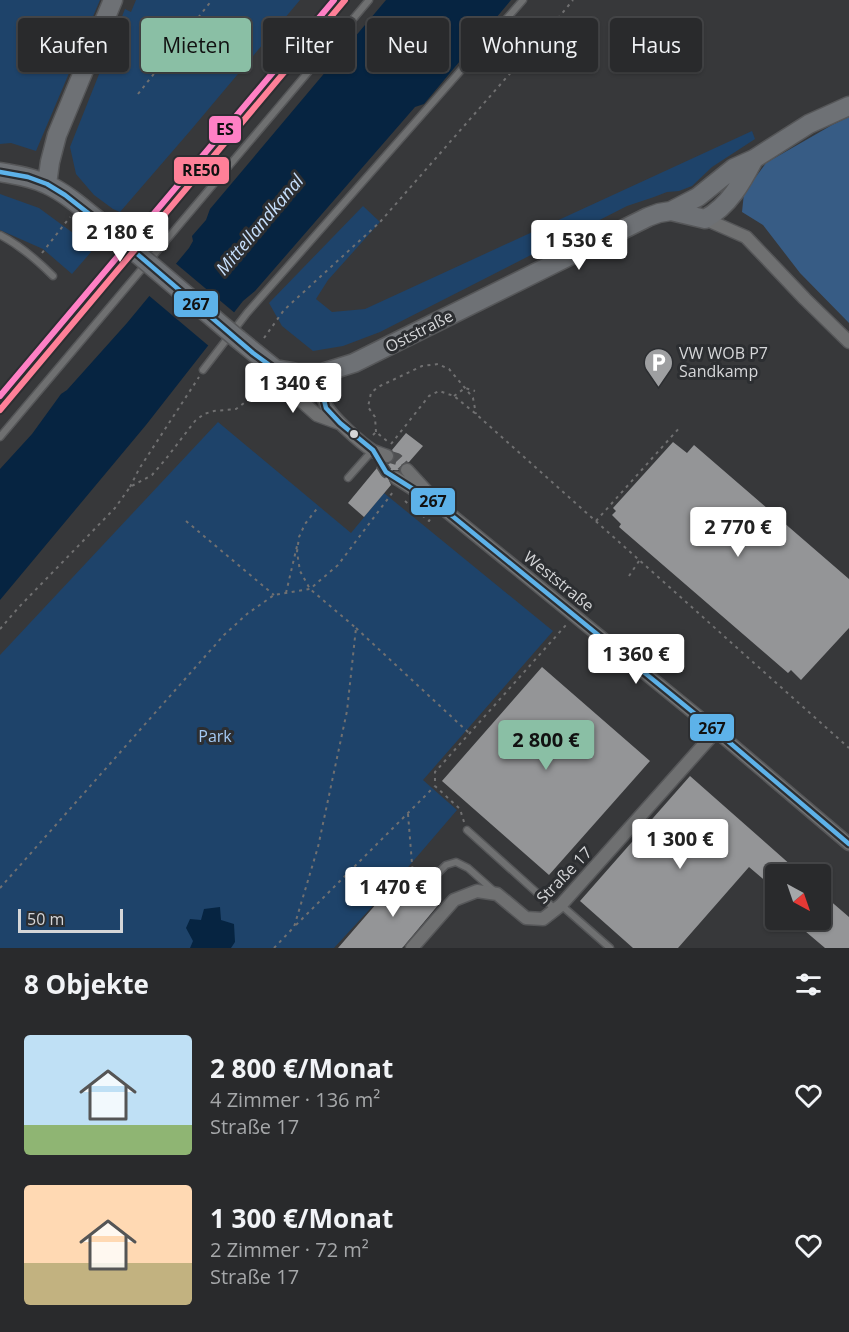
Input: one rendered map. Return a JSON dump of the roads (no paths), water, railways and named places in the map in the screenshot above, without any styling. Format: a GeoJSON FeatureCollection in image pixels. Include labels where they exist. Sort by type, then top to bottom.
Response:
{"type":"FeatureCollection","features":[{"type":"Feature","properties":{"kind":"street"},"geometry":{"type":"LineString","coordinates":[[47,184],[57,135],[114,0]]}},
{"type":"Feature","properties":{"kind":"street","name":"Oststraße"},"geometry":{"type":"LineString","coordinates":[[274,369],[298,373],[322,373],[354,363],[648,217],[671,211],[698,197],[734,168],[754,159],[809,124],[849,106]]}},
{"type":"Feature","properties":{"kind":"street"},"geometry":{"type":"LineString","coordinates":[[705,219],[728,202],[754,159]]}},
{"type":"Feature","properties":{"kind":"street"},"geometry":{"type":"LineString","coordinates":[[0,172],[28,177],[47,184],[80,205],[274,369],[289,390],[317,415],[340,423]]}},
{"type":"Feature","properties":{"kind":"street"},"geometry":{"type":"LineString","coordinates":[[671,211],[705,219],[746,237],[849,342]]}},
{"type":"Feature","properties":{"kind":"street"},"geometry":{"type":"LineString","coordinates":[[322,373],[321,392],[326,408],[340,423],[373,450],[386,455]]}},
{"type":"Feature","properties":{"kind":"street","name":"Weststraße"},"geometry":{"type":"LineString","coordinates":[[401,476],[575,615],[849,844]]}},
{"type":"Feature","properties":{"kind":"street","name":"Straße 17"},"geometry":{"type":"LineString","coordinates":[[496,894],[526,918],[543,919],[559,908],[716,731]]}},
{"type":"Feature","properties":{"kind":"street"},"geometry":{"type":"LineString","coordinates":[[412,948],[454,900],[477,891],[496,894]]}},
{"type":"Feature","properties":{"kind":"lane"},"geometry":{"type":"LineString","coordinates":[[0,437],[369,0]]}},
{"type":"Feature","properties":{"kind":"lane"},"geometry":{"type":"LineString","coordinates":[[204,370],[247,313],[524,0]]}},
{"type":"Feature","properties":{"kind":"lane"},"geometry":{"type":"LineString","coordinates":[[0,235],[15,242],[53,276]]}},
{"type":"Feature","properties":{"kind":"lane"},"geometry":{"type":"LineString","coordinates":[[348,478],[373,450]]}},
{"type":"Feature","properties":{"kind":"lane"},"geometry":{"type":"LineString","coordinates":[[467,831],[610,948]]}},
{"type":"Feature","properties":{"kind":"lane"},"geometry":{"type":"LineString","coordinates":[[432,879],[446,865],[456,862],[468,868],[496,894]]}},
{"type":"Feature","properties":{"kind":"water","name":"Mittellandkanal"},"geometry":{"type":"Polygon","coordinates":[[[386,0],[511,0],[496,18],[461,18],[461,60],[424,104],[415,107],[255,291],[243,301],[146,425],[0,600],[0,469],[32,434],[61,394],[127,323],[189,248],[193,241],[192,236],[206,220],[210,209],[325,72],[355,72],[355,37],[367,23],[367,72],[449,72],[449,18],[371,18],[386,0]]]}},
{"type":"Feature","properties":{"kind":"water"},"geometry":{"type":"Polygon","coordinates":[[[220,907],[221,920],[234,924],[235,942],[231,948],[190,948],[193,941],[186,928],[190,919],[201,920],[204,909],[220,907]]]}},
{"type":"Feature","properties":{"kind":"tunnel"},"geometry":{"type":"LineString","coordinates":[[387,456],[397,459],[407,470]]}},
{"type":"Feature","properties":{"kind":"tunnel"},"geometry":{"type":"LineString","coordinates":[[381,464],[386,472],[396,478]]}},
{"type":"Feature","properties":{"kind":"place","name":"VW WOB P7 Sandkamp"},"geometry":{"type":"Point","coordinates":[658,388]}},
{"type":"Feature","properties":{"kind":"park label","name":"Park"},"geometry":{"type":"Point","coordinates":[215,736]}}]}
